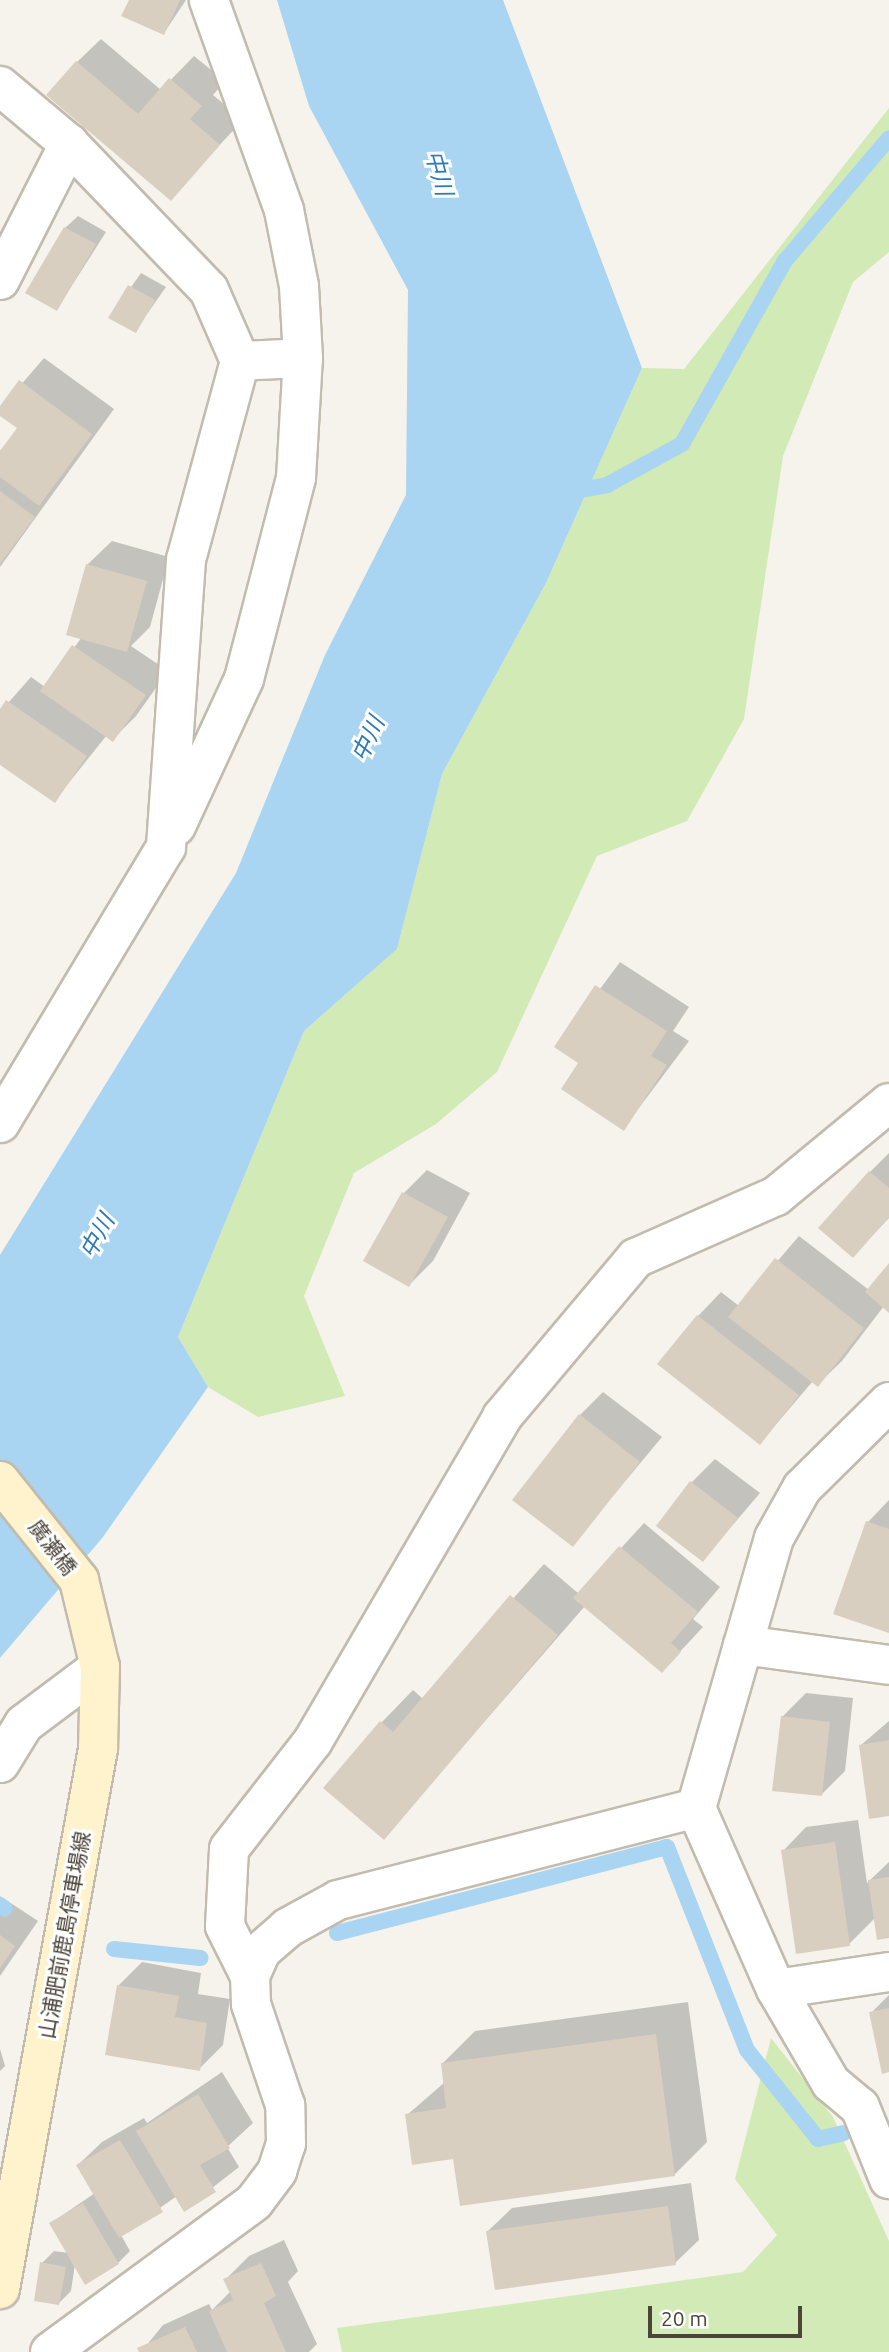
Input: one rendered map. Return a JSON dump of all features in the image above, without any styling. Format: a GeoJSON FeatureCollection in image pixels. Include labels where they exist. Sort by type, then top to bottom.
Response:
{"type":"FeatureCollection","features":[{"type":"Feature","properties":{"kind":"main road","name":"廣瀬橋"},"geometry":{"type":"LineString","coordinates":[[0,1480],[79,1580]]}},
{"type":"Feature","properties":{"kind":"main road","name":"山浦肥前鹿島停車場線"},"geometry":{"type":"LineString","coordinates":[[0,2289],[98,1749],[100,1667],[79,1580]]}},
{"type":"Feature","properties":{"kind":"street"},"geometry":{"type":"LineString","coordinates":[[0,1123],[166,848],[244,679],[296,478],[303,358],[299,286],[284,210],[209,0]]}},
{"type":"Feature","properties":{"kind":"street"},"geometry":{"type":"LineString","coordinates":[[0,86],[69,144],[209,290],[240,361],[186,560],[166,848]]}},
{"type":"Feature","properties":{"kind":"street"},"geometry":{"type":"LineString","coordinates":[[0,280],[69,144]]}},
{"type":"Feature","properties":{"kind":"street"},"geometry":{"type":"LineString","coordinates":[[240,361],[303,358]]}},
{"type":"Feature","properties":{"kind":"street"},"geometry":{"type":"LineString","coordinates":[[50,2352],[254,2202],[277,2171],[286,2144],[285,2105],[251,2004],[250,1976],[225,1926],[229,1849],[313,1741],[502,1418],[636,1258],[776,1196],[889,1103]]}},
{"type":"Feature","properties":{"kind":"street"},"geometry":{"type":"LineString","coordinates":[[889,1402],[802,1488],[774,1538],[696,1808],[776,1989],[831,2084],[874,2104],[889,2179]]}},
{"type":"Feature","properties":{"kind":"street"},"geometry":{"type":"LineString","coordinates":[[743,1646],[889,1665]]}},
{"type":"Feature","properties":{"kind":"street"},"geometry":{"type":"LineString","coordinates":[[0,1763],[24,1724],[100,1667]]}},
{"type":"Feature","properties":{"kind":"street"},"geometry":{"type":"LineString","coordinates":[[250,1976],[261,1951],[287,1928],[338,1900],[696,1808]]}},
{"type":"Feature","properties":{"kind":"street"},"geometry":{"type":"LineString","coordinates":[[776,1989],[889,1972]]}},
{"type":"Feature","properties":{"kind":"green space"},"geometry":{"type":"Polygon","coordinates":[[[889,108],[889,252],[853,282],[783,456],[744,719],[687,821],[597,856],[497,1072],[436,1124],[354,1173],[304,1296],[345,1396],[258,1417],[208,1387],[178,1337],[304,1031],[397,949],[442,774],[546,583],[642,368],[684,369],[889,108]]]}},
{"type":"Feature","properties":{"kind":"green space"},"geometry":{"type":"Polygon","coordinates":[[[771,2038],[833,2117],[889,2241],[889,2352],[342,2352],[337,2328],[743,2272],[777,2235],[735,2179],[771,2038]]]}},
{"type":"Feature","properties":{"kind":"water","name":"中川"},"geometry":{"type":"Polygon","coordinates":[[[277,0],[503,0],[642,368],[546,583],[442,774],[397,949],[304,1031],[178,1337],[208,1387],[103,1537],[0,1658],[0,1255],[236,873],[325,655],[406,495],[408,290],[309,106],[277,0]]]}},
{"type":"Feature","properties":{"kind":"building"},"geometry":{"type":"Polygon","coordinates":[[[129,0],[180,0],[164,35],[121,16],[129,0]]]}},
{"type":"Feature","properties":{"kind":"building"},"geometry":{"type":"Polygon","coordinates":[[[76,61],[138,114],[169,78],[202,106],[190,119],[220,145],[171,201],[46,95],[76,61]]]}},
{"type":"Feature","properties":{"kind":"building"},"geometry":{"type":"Polygon","coordinates":[[[64,227],[96,244],[57,311],[25,293],[64,227]]]}},
{"type":"Feature","properties":{"kind":"building"},"geometry":{"type":"Polygon","coordinates":[[[128,285],[155,300],[136,333],[108,318],[128,285]]]}},
{"type":"Feature","properties":{"kind":"building"},"geometry":{"type":"Polygon","coordinates":[[[19,380],[92,434],[39,506],[0,477],[0,451],[17,428],[0,416],[0,406],[19,380]]]}},
{"type":"Feature","properties":{"kind":"building"},"geometry":{"type":"Polygon","coordinates":[[[0,491],[35,517],[0,564],[0,491]]]}},
{"type":"Feature","properties":{"kind":"building"},"geometry":{"type":"Polygon","coordinates":[[[86,564],[147,581],[127,652],[66,635],[86,564]]]}},
{"type":"Feature","properties":{"kind":"building"},"geometry":{"type":"Polygon","coordinates":[[[72,645],[146,695],[113,742],[40,691],[72,645]]]}},
{"type":"Feature","properties":{"kind":"building"},"geometry":{"type":"Polygon","coordinates":[[[6,700],[87,756],[55,803],[0,765],[0,709],[6,700]]]}},
{"type":"Feature","properties":{"kind":"building"},"geometry":{"type":"Polygon","coordinates":[[[595,985],[667,1031],[651,1056],[667,1065],[624,1131],[561,1089],[578,1063],[554,1047],[595,985]]]}},
{"type":"Feature","properties":{"kind":"building"},"geometry":{"type":"Polygon","coordinates":[[[869,1171],[889,1188],[889,1217],[853,1258],[818,1228],[869,1171]]]}},
{"type":"Feature","properties":{"kind":"building"},"geometry":{"type":"Polygon","coordinates":[[[402,1192],[448,1217],[409,1287],[363,1261],[402,1192]]]}},
{"type":"Feature","properties":{"kind":"building"},"geometry":{"type":"Polygon","coordinates":[[[775,1258],[864,1328],[818,1387],[728,1317],[775,1258]]]}},
{"type":"Feature","properties":{"kind":"building"},"geometry":{"type":"Polygon","coordinates":[[[889,1263],[889,1313],[865,1292],[889,1263]]]}},
{"type":"Feature","properties":{"kind":"building"},"geometry":{"type":"Polygon","coordinates":[[[697,1315],[799,1395],[760,1445],[657,1364],[697,1315]]]}},
{"type":"Feature","properties":{"kind":"building"},"geometry":{"type":"Polygon","coordinates":[[[579,1414],[640,1462],[573,1547],[512,1500],[579,1414]]]}},
{"type":"Feature","properties":{"kind":"building"},"geometry":{"type":"Polygon","coordinates":[[[690,1481],[738,1518],[703,1562],[656,1526],[690,1481]]]}},
{"type":"Feature","properties":{"kind":"building"},"geometry":{"type":"Polygon","coordinates":[[[866,1521],[889,1529],[889,1633],[833,1614],[866,1521]]]}},
{"type":"Feature","properties":{"kind":"building"},"geometry":{"type":"Polygon","coordinates":[[[619,1546],[698,1612],[671,1643],[681,1652],[662,1673],[573,1598],[619,1546]]]}},
{"type":"Feature","properties":{"kind":"building"},"geometry":{"type":"Polygon","coordinates":[[[510,1595],[558,1635],[384,1840],[323,1788],[380,1721],[393,1732],[510,1595]]]}},
{"type":"Feature","properties":{"kind":"building"},"geometry":{"type":"Polygon","coordinates":[[[781,1716],[830,1722],[822,1796],[772,1791],[781,1716]]]}},
{"type":"Feature","properties":{"kind":"building"},"geometry":{"type":"Polygon","coordinates":[[[889,1740],[889,1816],[869,1819],[859,1745],[889,1740]]]}},
{"type":"Feature","properties":{"kind":"building"},"geometry":{"type":"Polygon","coordinates":[[[835,1842],[850,1946],[796,1954],[781,1850],[835,1842]]]}},
{"type":"Feature","properties":{"kind":"building"},"geometry":{"type":"Polygon","coordinates":[[[889,1877],[889,1938],[877,1940],[868,1880],[889,1877]]]}},
{"type":"Feature","properties":{"kind":"building"},"geometry":{"type":"Polygon","coordinates":[[[0,1935],[15,1946],[0,1968],[0,1935]]]}},
{"type":"Feature","properties":{"kind":"building"},"geometry":{"type":"Polygon","coordinates":[[[117,1985],[179,1996],[175,2017],[207,2023],[200,2071],[105,2055],[117,1985]]]}},
{"type":"Feature","properties":{"kind":"building"},"geometry":{"type":"Polygon","coordinates":[[[889,2008],[889,2072],[882,2074],[869,2012],[889,2008]]]}},
{"type":"Feature","properties":{"kind":"building"},"geometry":{"type":"Polygon","coordinates":[[[656,2034],[675,2176],[460,2206],[453,2159],[412,2165],[405,2114],[446,2108],[441,2063],[656,2034]]]}},
{"type":"Feature","properties":{"kind":"building"},"geometry":{"type":"Polygon","coordinates":[[[198,2094],[230,2148],[200,2165],[216,2192],[184,2212],[136,2131],[198,2094]]]}},
{"type":"Feature","properties":{"kind":"building"},"geometry":{"type":"Polygon","coordinates":[[[120,2140],[163,2212],[119,2238],[76,2165],[120,2140]]]}},
{"type":"Feature","properties":{"kind":"building"},"geometry":{"type":"Polygon","coordinates":[[[83,2203],[119,2264],[85,2285],[49,2223],[83,2203]]]}},
{"type":"Feature","properties":{"kind":"building"},"geometry":{"type":"Polygon","coordinates":[[[668,2206],[676,2265],[495,2290],[486,2231],[668,2206]]]}},
{"type":"Feature","properties":{"kind":"building"},"geometry":{"type":"Polygon","coordinates":[[[40,2262],[66,2267],[59,2305],[34,2301],[40,2262]]]}},
{"type":"Feature","properties":{"kind":"building"},"geometry":{"type":"Polygon","coordinates":[[[261,2263],[276,2296],[264,2303],[286,2352],[227,2352],[209,2311],[233,2300],[223,2279],[261,2263]]]}},
{"type":"Feature","properties":{"kind":"building"},"geometry":{"type":"Polygon","coordinates":[[[185,2327],[197,2352],[139,2352],[137,2348],[185,2327]]]}},
{"type":"Feature","properties":{"kind":"waterway"},"geometry":{"type":"LineString","coordinates":[[569,492],[607,485],[682,444],[784,262],[889,138]]}},
{"type":"Feature","properties":{"kind":"waterway"},"geometry":{"type":"LineString","coordinates":[[337,1933],[667,1847],[747,2050],[818,2139],[843,2133]]}},
{"type":"Feature","properties":{"kind":"waterway"},"geometry":{"type":"LineString","coordinates":[[0,1905],[5,1909]]}},
{"type":"Feature","properties":{"kind":"waterway"},"geometry":{"type":"LineString","coordinates":[[114,1949],[201,1958]]}}]}
